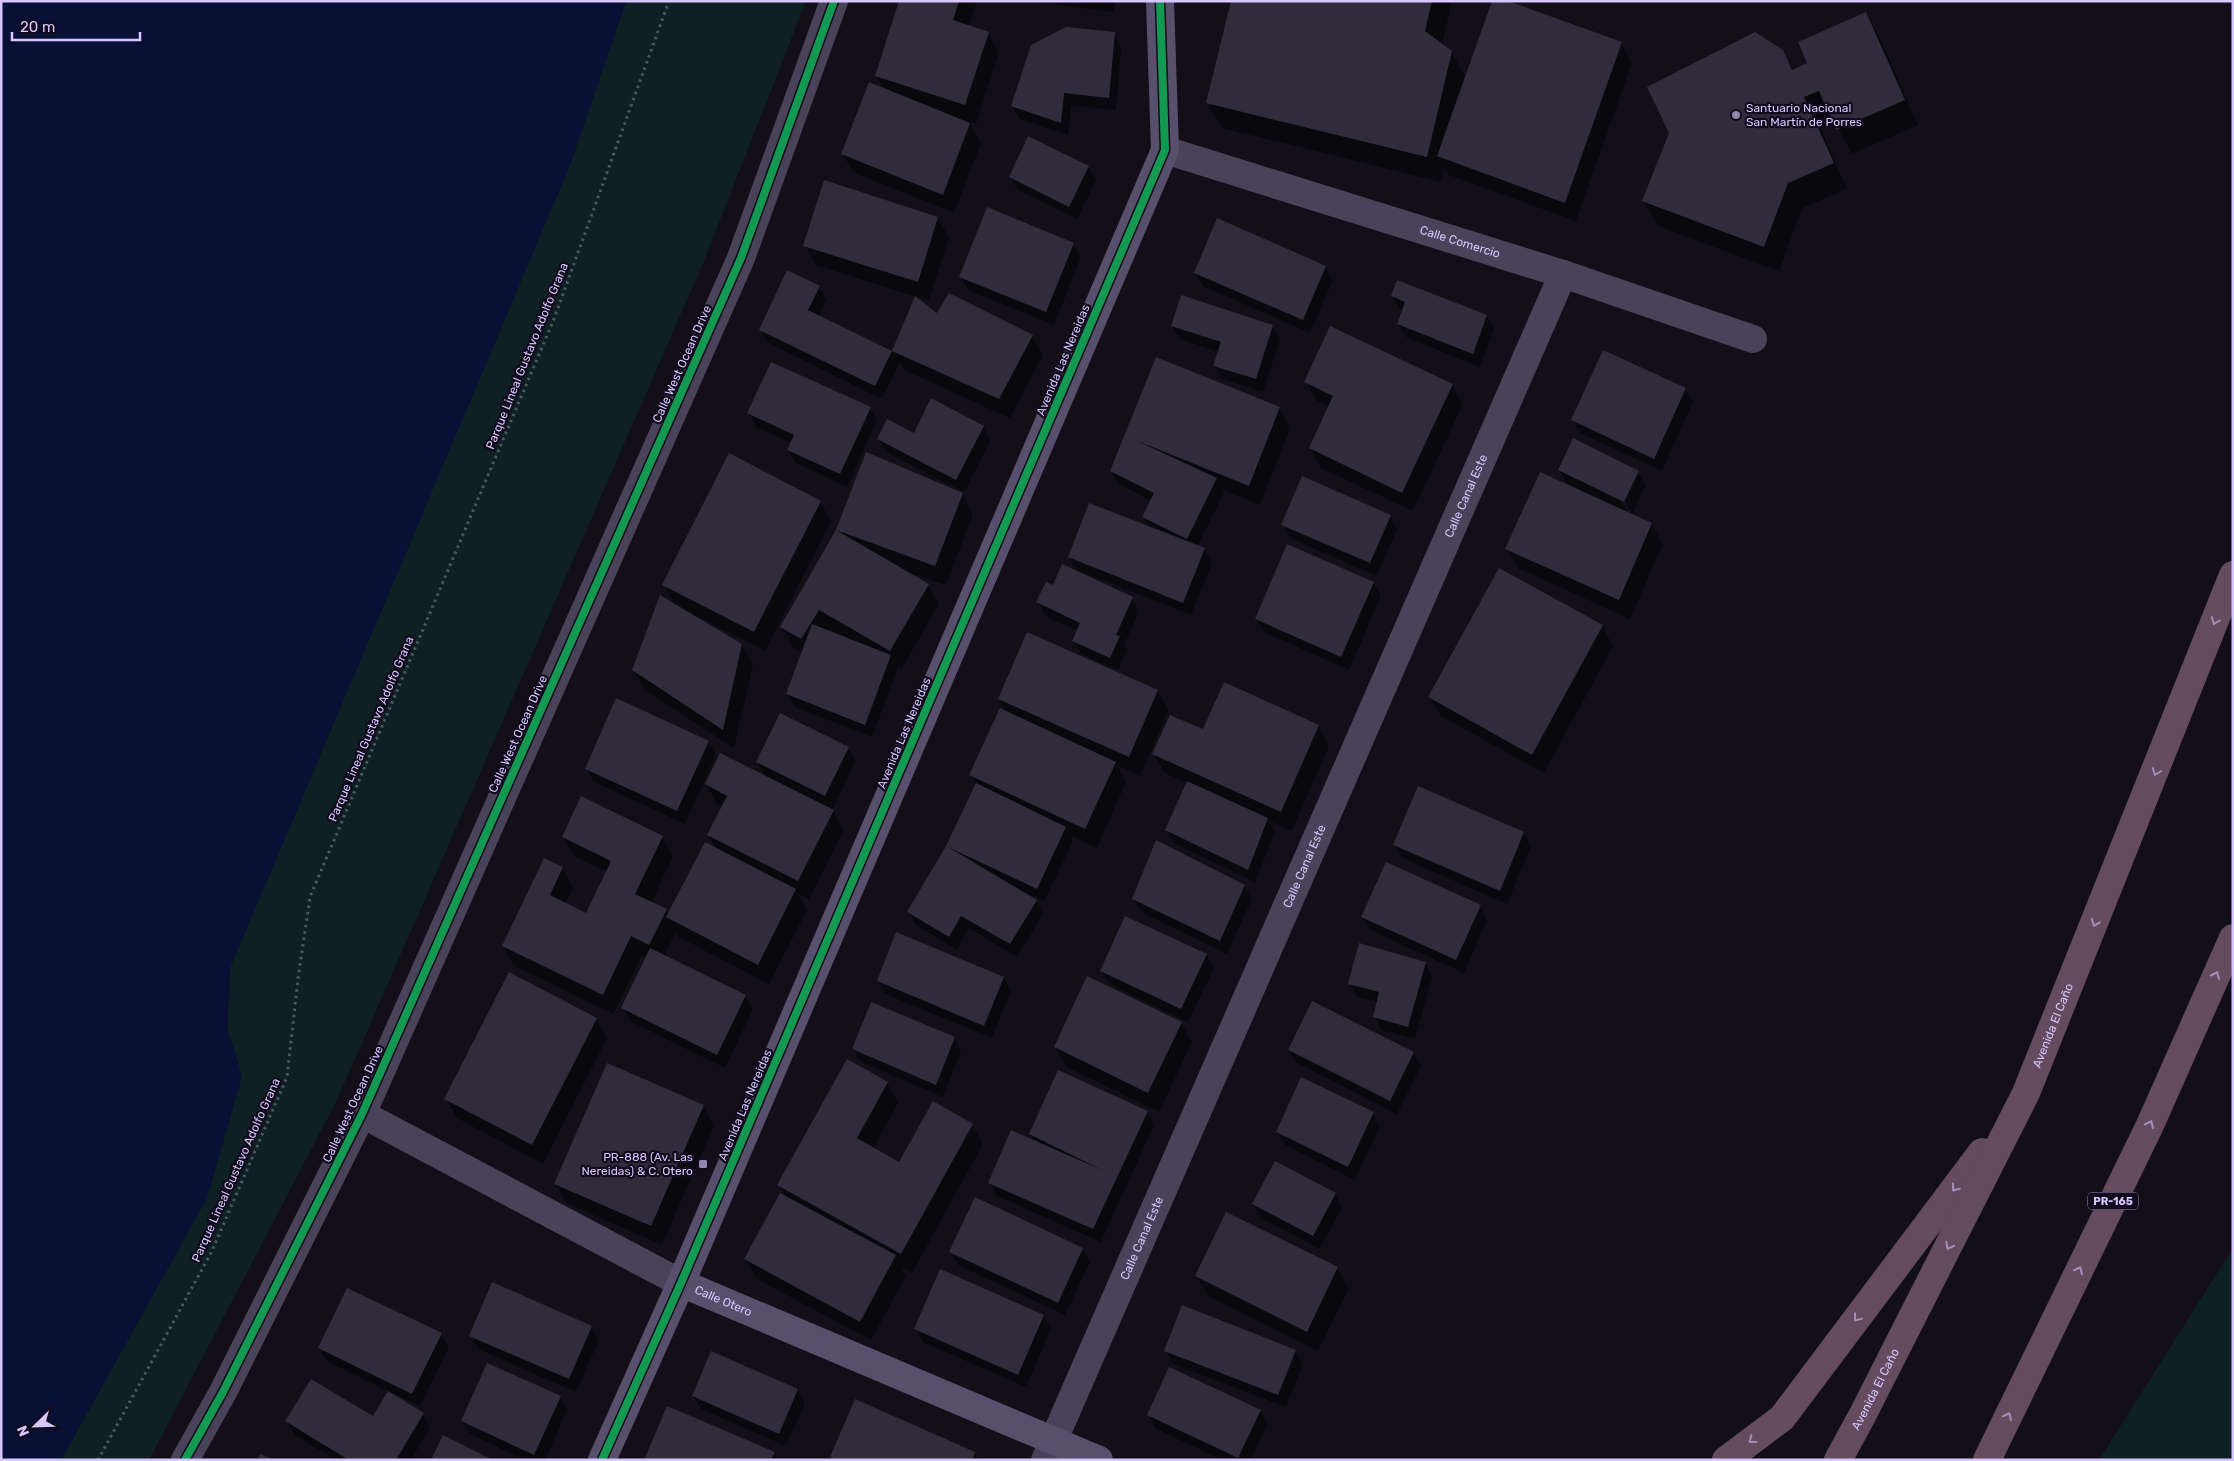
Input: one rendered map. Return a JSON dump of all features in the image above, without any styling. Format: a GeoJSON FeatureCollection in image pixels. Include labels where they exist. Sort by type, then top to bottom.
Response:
{"type":"FeatureCollection","features":[{"type":"Feature","properties":{"kind":"highway","name":"Avenida El Caño"},"geometry":{"type":"LineString","coordinates":[[1838,1460],[2026,1093],[2233,575]]}},
{"type":"Feature","properties":{"kind":"highway","name":"PR-165"},"geometry":{"type":"LineString","coordinates":[[1987,1460],[2150,1126],[2233,938]]}},
{"type":"Feature","properties":{"kind":"highway"},"geometry":{"type":"LineString","coordinates":[[1726,1460],[1782,1418],[2026,1093]]}},
{"type":"Feature","properties":{"kind":"street","name":"Calle West Ocean Drive"},"geometry":{"type":"LineString","coordinates":[[185,1460],[223,1392],[362,1114],[741,258],[834,1]]}},
{"type":"Feature","properties":{"kind":"street","name":"Avenida Las Nereidas"},"geometry":{"type":"LineString","coordinates":[[602,1460],[681,1283],[1165,150],[1160,1]]}},
{"type":"Feature","properties":{"kind":"street","name":"Calle Comercio"},"geometry":{"type":"LineString","coordinates":[[1165,150],[1563,274],[1753,339]]}},
{"type":"Feature","properties":{"kind":"street","name":"Calle Canal Este"},"geometry":{"type":"LineString","coordinates":[[1050,1450],[1563,274]]}},
{"type":"Feature","properties":{"kind":"street","name":"Calle Otero"},"geometry":{"type":"LineString","coordinates":[[362,1114],[681,1283],[1050,1450],[1099,1460]]}},
{"type":"Feature","properties":{"kind":"shaded area"},"geometry":{"type":"Polygon","coordinates":[[[1,1],[626,1],[570,165],[230,968],[227,1028],[242,1076],[207,1198],[61,1460],[1,1460],[1,1]]]}},
{"type":"Feature","properties":{"kind":"shaded area"},"geometry":{"type":"Polygon","coordinates":[[[626,1],[806,1],[704,261],[337,1100],[149,1460],[61,1460],[207,1198],[242,1076],[227,1028],[230,968],[570,165],[626,1]]]}},
{"type":"Feature","properties":{"kind":"shaded area"},"geometry":{"type":"Polygon","coordinates":[[[2233,1248],[2233,1460],[2099,1460],[2233,1248]]]}},
{"type":"Feature","properties":{"kind":"building"},"geometry":{"type":"Polygon","coordinates":[[[899,1],[959,1],[953,20],[989,32],[965,105],[875,76],[899,1]]]}},
{"type":"Feature","properties":{"kind":"building"},"geometry":{"type":"Polygon","coordinates":[[[1231,1],[1432,1],[1425,31],[1452,51],[1427,157],[1206,103],[1231,1]]]}},
{"type":"Feature","properties":{"kind":"building"},"geometry":{"type":"Polygon","coordinates":[[[1492,1],[1508,1],[1622,42],[1565,203],[1437,156],[1492,1]]]}},
{"type":"Feature","properties":{"kind":"building","name":"Santuario Nacional San Martín de Porres"},"geometry":{"type":"Polygon","coordinates":[[[1866,12],[1905,100],[1836,130],[1819,91],[1804,97],[1834,163],[1788,183],[1764,247],[1642,201],[1669,133],[1647,87],[1755,32],[1783,50],[1792,70],[1807,63],[1798,42],[1866,12]]]}},
{"type":"Feature","properties":{"kind":"building"},"geometry":{"type":"Polygon","coordinates":[[[1066,27],[1115,32],[1109,98],[1064,93],[1061,123],[1011,106],[1031,45],[1066,27]]]}},
{"type":"Feature","properties":{"kind":"building"},"geometry":{"type":"Polygon","coordinates":[[[869,82],[970,123],[943,195],[841,154],[869,82]]]}},
{"type":"Feature","properties":{"kind":"building"},"geometry":{"type":"Polygon","coordinates":[[[1028,136],[1089,166],[1069,207],[1009,177],[1028,136]]]}},
{"type":"Feature","properties":{"kind":"building"},"geometry":{"type":"Polygon","coordinates":[[[824,180],[938,217],[918,282],[803,246],[824,180]]]}},
{"type":"Feature","properties":{"kind":"building"},"geometry":{"type":"Polygon","coordinates":[[[987,207],[1074,243],[1046,312],[959,277],[987,207]]]}},
{"type":"Feature","properties":{"kind":"building"},"geometry":{"type":"Polygon","coordinates":[[[1217,218],[1326,266],[1303,320],[1194,273],[1217,218]]]}},
{"type":"Feature","properties":{"kind":"building"},"geometry":{"type":"Polygon","coordinates":[[[787,270],[820,286],[808,310],[892,351],[875,386],[759,330],[787,270]]]}},
{"type":"Feature","properties":{"kind":"building"},"geometry":{"type":"Polygon","coordinates":[[[1397,280],[1487,315],[1473,354],[1397,324],[1405,302],[1391,296],[1397,280]]]}},
{"type":"Feature","properties":{"kind":"building"},"geometry":{"type":"Polygon","coordinates":[[[949,293],[1033,335],[999,399],[892,351],[915,296],[937,313],[949,293]]]}},
{"type":"Feature","properties":{"kind":"building"},"geometry":{"type":"Polygon","coordinates":[[[1181,295],[1273,325],[1256,379],[1213,366],[1221,342],[1171,326],[1181,295]]]}},
{"type":"Feature","properties":{"kind":"building"},"geometry":{"type":"Polygon","coordinates":[[[1330,326],[1453,384],[1402,493],[1309,448],[1333,396],[1304,382],[1330,326]]]}},
{"type":"Feature","properties":{"kind":"building"},"geometry":{"type":"Polygon","coordinates":[[[1603,350],[1686,388],[1654,459],[1571,420],[1603,350]]]}},
{"type":"Feature","properties":{"kind":"building"},"geometry":{"type":"Polygon","coordinates":[[[1156,357],[1280,407],[1249,486],[1135,440],[1217,478],[1187,539],[1142,517],[1154,493],[1110,471],[1156,357]]]}},
{"type":"Feature","properties":{"kind":"building"},"geometry":{"type":"Polygon","coordinates":[[[771,362],[871,407],[840,474],[787,450],[794,435],[747,413],[771,362]]]}},
{"type":"Feature","properties":{"kind":"building"},"geometry":{"type":"Polygon","coordinates":[[[931,398],[984,426],[956,480],[877,439],[887,419],[914,433],[931,398]]]}},
{"type":"Feature","properties":{"kind":"building"},"geometry":{"type":"Polygon","coordinates":[[[1573,438],[1639,471],[1624,502],[1558,470],[1573,438]]]}},
{"type":"Feature","properties":{"kind":"building"},"geometry":{"type":"Polygon","coordinates":[[[866,452],[963,493],[935,566],[836,530],[866,452]]]}},
{"type":"Feature","properties":{"kind":"building"},"geometry":{"type":"Polygon","coordinates":[[[729,453],[821,501],[754,632],[662,585],[729,453]]]}},
{"type":"Feature","properties":{"kind":"building"},"geometry":{"type":"Polygon","coordinates":[[[1540,472],[1652,523],[1619,600],[1505,549],[1540,472]]]}},
{"type":"Feature","properties":{"kind":"building"},"geometry":{"type":"Polygon","coordinates":[[[1302,476],[1391,515],[1370,563],[1281,525],[1302,476]]]}},
{"type":"Feature","properties":{"kind":"building"},"geometry":{"type":"Polygon","coordinates":[[[1089,503],[1205,548],[1183,603],[1068,557],[1089,503]]]}},
{"type":"Feature","properties":{"kind":"building"},"geometry":{"type":"Polygon","coordinates":[[[836,530],[929,584],[890,651],[819,610],[801,639],[780,627],[836,530]]]}},
{"type":"Feature","properties":{"kind":"building"},"geometry":{"type":"Polygon","coordinates":[[[1287,544],[1374,582],[1341,657],[1255,619],[1287,544]]]}},
{"type":"Feature","properties":{"kind":"building"},"geometry":{"type":"Polygon","coordinates":[[[1062,564],[1133,597],[1116,635],[1120,636],[1110,658],[1072,641],[1080,623],[1036,602],[1046,582],[1053,585],[1062,564]]]}},
{"type":"Feature","properties":{"kind":"building"},"geometry":{"type":"Polygon","coordinates":[[[1499,568],[1603,625],[1532,755],[1428,697],[1499,568]]]}},
{"type":"Feature","properties":{"kind":"building"},"geometry":{"type":"Polygon","coordinates":[[[660,595],[742,644],[723,730],[632,670],[660,595]]]}},
{"type":"Feature","properties":{"kind":"building"},"geometry":{"type":"Polygon","coordinates":[[[812,624],[891,655],[865,725],[786,694],[812,624]]]}},
{"type":"Feature","properties":{"kind":"building"},"geometry":{"type":"Polygon","coordinates":[[[1027,632],[1158,690],[1129,757],[998,699],[1027,632]]]}},
{"type":"Feature","properties":{"kind":"building"},"geometry":{"type":"Polygon","coordinates":[[[1224,682],[1319,725],[1281,812],[1152,754],[1170,715],[1203,729],[1224,682]]]}},
{"type":"Feature","properties":{"kind":"building"},"geometry":{"type":"Polygon","coordinates":[[[616,698],[709,741],[677,811],[585,769],[616,698]]]}},
{"type":"Feature","properties":{"kind":"building"},"geometry":{"type":"Polygon","coordinates":[[[1000,708],[1116,762],[1085,829],[969,775],[1000,708]]]}},
{"type":"Feature","properties":{"kind":"building"},"geometry":{"type":"Polygon","coordinates":[[[780,713],[849,747],[825,796],[756,762],[780,713]]]}},
{"type":"Feature","properties":{"kind":"building"},"geometry":{"type":"Polygon","coordinates":[[[720,753],[834,810],[798,881],[707,835],[727,796],[705,784],[720,753]]]}},
{"type":"Feature","properties":{"kind":"building"},"geometry":{"type":"Polygon","coordinates":[[[1187,781],[1268,818],[1248,870],[1165,830],[1187,781]]]}},
{"type":"Feature","properties":{"kind":"building"},"geometry":{"type":"Polygon","coordinates":[[[976,783],[1066,827],[1037,889],[948,847],[1037,900],[1010,944],[961,916],[949,937],[907,912],[946,846],[976,783]]]}},
{"type":"Feature","properties":{"kind":"building"},"geometry":{"type":"Polygon","coordinates":[[[1418,786],[1524,832],[1500,891],[1393,845],[1418,786]]]}},
{"type":"Feature","properties":{"kind":"building"},"geometry":{"type":"Polygon","coordinates":[[[581,796],[663,836],[635,894],[667,909],[649,945],[631,936],[603,995],[502,946],[544,858],[563,867],[550,895],[586,913],[611,861],[562,837],[581,796]]]}},
{"type":"Feature","properties":{"kind":"building"},"geometry":{"type":"Polygon","coordinates":[[[1156,840],[1245,885],[1220,941],[1132,899],[1156,840]]]}},
{"type":"Feature","properties":{"kind":"building"},"geometry":{"type":"Polygon","coordinates":[[[705,842],[796,889],[758,965],[666,917],[705,842]]]}},
{"type":"Feature","properties":{"kind":"building"},"geometry":{"type":"Polygon","coordinates":[[[1386,862],[1481,905],[1456,960],[1361,917],[1386,862]]]}},
{"type":"Feature","properties":{"kind":"building"},"geometry":{"type":"Polygon","coordinates":[[[1125,916],[1207,954],[1181,1009],[1100,971],[1125,916]]]}},
{"type":"Feature","properties":{"kind":"building"},"geometry":{"type":"Polygon","coordinates":[[[896,932],[1004,977],[984,1026],[877,981],[896,932]]]}},
{"type":"Feature","properties":{"kind":"building"},"geometry":{"type":"Polygon","coordinates":[[[1359,943],[1426,962],[1408,1027],[1373,1017],[1379,992],[1348,984],[1359,943]]]}},
{"type":"Feature","properties":{"kind":"building"},"geometry":{"type":"Polygon","coordinates":[[[650,948],[746,995],[717,1055],[621,1008],[650,948]]]}},
{"type":"Feature","properties":{"kind":"building"},"geometry":{"type":"Polygon","coordinates":[[[509,972],[597,1018],[532,1145],[444,1099],[509,972]]]}},
{"type":"Feature","properties":{"kind":"building"},"geometry":{"type":"Polygon","coordinates":[[[1087,976],[1182,1022],[1148,1093],[1054,1047],[1087,976]]]}},
{"type":"Feature","properties":{"kind":"building"},"geometry":{"type":"Polygon","coordinates":[[[1312,1001],[1414,1052],[1390,1101],[1288,1050],[1312,1001]]]}},
{"type":"Feature","properties":{"kind":"building"},"geometry":{"type":"Polygon","coordinates":[[[871,1002],[955,1037],[936,1085],[852,1049],[871,1002]]]}},
{"type":"Feature","properties":{"kind":"building"},"geometry":{"type":"Polygon","coordinates":[[[847,1059],[888,1082],[857,1138],[899,1162],[933,1101],[973,1124],[901,1254],[777,1185],[847,1059]]]}},
{"type":"Feature","properties":{"kind":"building"},"geometry":{"type":"Polygon","coordinates":[[[607,1063],[704,1105],[651,1226],[554,1184],[607,1063]]]}},
{"type":"Feature","properties":{"kind":"building"},"geometry":{"type":"Polygon","coordinates":[[[1058,1070],[1148,1111],[1093,1229],[988,1183],[1011,1130],[1104,1171],[1029,1134],[1058,1070]]]}},
{"type":"Feature","properties":{"kind":"building"},"geometry":{"type":"Polygon","coordinates":[[[1301,1077],[1374,1112],[1348,1167],[1276,1132],[1301,1077]]]}},
{"type":"Feature","properties":{"kind":"building"},"geometry":{"type":"Polygon","coordinates":[[[1275,1161],[1336,1193],[1313,1236],[1252,1204],[1275,1161]]]}},
{"type":"Feature","properties":{"kind":"building"},"geometry":{"type":"Polygon","coordinates":[[[780,1193],[896,1255],[860,1322],[744,1259],[780,1193]]]}},
{"type":"Feature","properties":{"kind":"building"},"geometry":{"type":"Polygon","coordinates":[[[975,1197],[1083,1248],[1058,1303],[949,1252],[975,1197]]]}},
{"type":"Feature","properties":{"kind":"building"},"geometry":{"type":"Polygon","coordinates":[[[1226,1212],[1338,1267],[1307,1332],[1195,1276],[1226,1212]]]}},
{"type":"Feature","properties":{"kind":"building"},"geometry":{"type":"Polygon","coordinates":[[[940,1269],[1044,1315],[1018,1375],[914,1329],[940,1269]]]}},
{"type":"Feature","properties":{"kind":"building"},"geometry":{"type":"Polygon","coordinates":[[[492,1282],[592,1326],[569,1379],[469,1336],[492,1282]]]}},
{"type":"Feature","properties":{"kind":"building"},"geometry":{"type":"Polygon","coordinates":[[[347,1288],[442,1333],[412,1394],[318,1348],[347,1288]]]}},
{"type":"Feature","properties":{"kind":"building"},"geometry":{"type":"Polygon","coordinates":[[[1182,1305],[1296,1350],[1278,1395],[1164,1351],[1182,1305]]]}},
{"type":"Feature","properties":{"kind":"building"},"geometry":{"type":"Polygon","coordinates":[[[711,1351],[798,1389],[779,1434],[692,1396],[711,1351]]]}},
{"type":"Feature","properties":{"kind":"building"},"geometry":{"type":"Polygon","coordinates":[[[487,1363],[561,1396],[534,1455],[461,1421],[487,1363]]]}},
{"type":"Feature","properties":{"kind":"building"},"geometry":{"type":"Polygon","coordinates":[[[1169,1367],[1261,1410],[1238,1458],[1147,1415],[1169,1367]]]}},
{"type":"Feature","properties":{"kind":"building"},"geometry":{"type":"Polygon","coordinates":[[[311,1379],[373,1416],[388,1391],[424,1413],[396,1460],[349,1460],[285,1421],[311,1379]]]}},
{"type":"Feature","properties":{"kind":"building"},"geometry":{"type":"Polygon","coordinates":[[[855,1399],[975,1452],[972,1460],[835,1460],[830,1457],[855,1399]]]}},
{"type":"Feature","properties":{"kind":"building"},"geometry":{"type":"Polygon","coordinates":[[[667,1406],[775,1452],[771,1460],[644,1460],[667,1406]]]}},
{"type":"Feature","properties":{"kind":"building"},"geometry":{"type":"Polygon","coordinates":[[[443,1435],[493,1460],[431,1460],[443,1435]]]}},
{"type":"Feature","properties":{"kind":"building"},"geometry":{"type":"Polygon","coordinates":[[[260,1454],[274,1460],[258,1460],[260,1454]]]}},
{"type":"Feature","properties":{"kind":"cycle path"},"geometry":{"type":"LineString","coordinates":[[185,1460],[223,1392],[362,1114],[741,258],[834,1]]}},
{"type":"Feature","properties":{"kind":"cycle path"},"geometry":{"type":"LineString","coordinates":[[602,1460],[681,1283],[1165,150],[1160,1]]}},
{"type":"Feature","properties":{"kind":"place","name":"Santuario Nacional San Martín de Porres"},"geometry":{"type":"Point","coordinates":[1736,115]}},
{"type":"Feature","properties":{"kind":"place","name":"PR-888 (Av. Las Nereidas) & C. Otero"},"geometry":{"type":"Point","coordinates":[703,1164]}}]}
